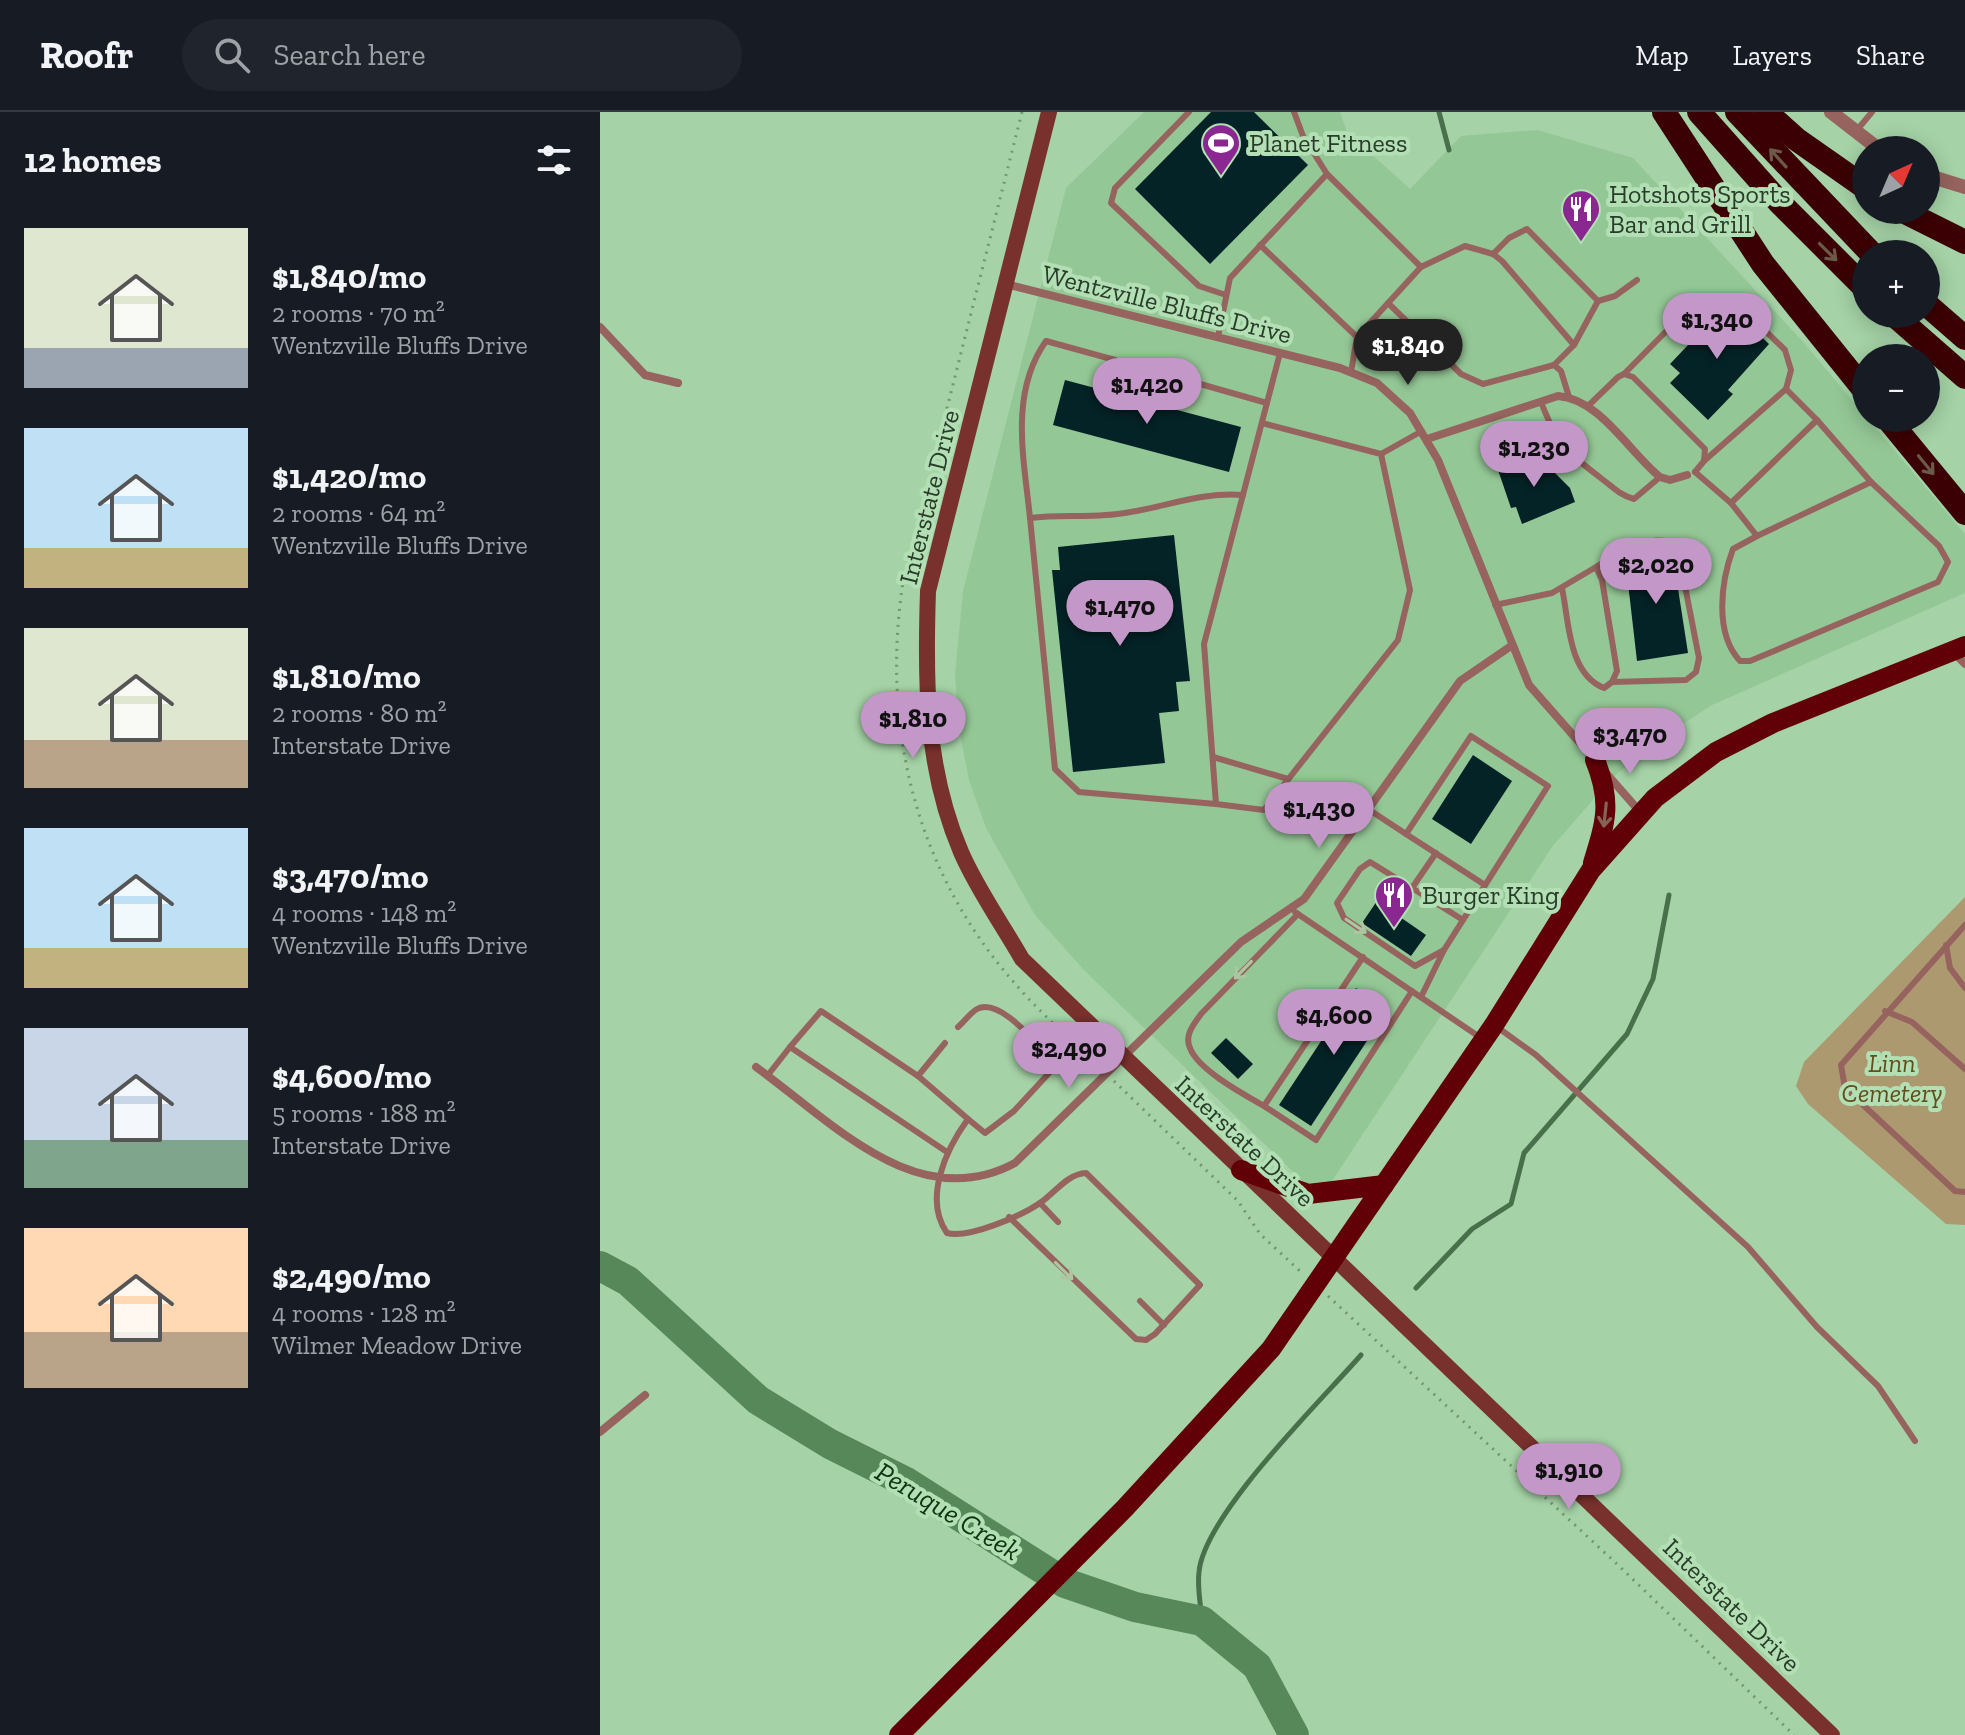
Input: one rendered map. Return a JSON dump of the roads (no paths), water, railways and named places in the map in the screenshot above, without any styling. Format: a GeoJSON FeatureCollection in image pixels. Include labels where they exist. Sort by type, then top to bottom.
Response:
{"type":"FeatureCollection","features":[{"type":"Feature","properties":{"kind":"highway"},"geometry":{"type":"LineString","coordinates":[[1664,112],[1763,264],[1852,375]]}},
{"type":"Feature","properties":{"kind":"highway"},"geometry":{"type":"LineString","coordinates":[[1699,112],[1780,203],[1852,275]]}},
{"type":"Feature","properties":{"kind":"highway"},"geometry":{"type":"LineString","coordinates":[[1737,112],[1859,240]]}},
{"type":"Feature","properties":{"kind":"highway"},"geometry":{"type":"LineString","coordinates":[[1766,112],[1796,139],[1852,178]]}},
{"type":"Feature","properties":{"kind":"highway"},"geometry":{"type":"LineString","coordinates":[[1929,224],[1965,242]]}},
{"type":"Feature","properties":{"kind":"highway"},"geometry":{"type":"LineString","coordinates":[[1940,316],[1965,338]]}},
{"type":"Feature","properties":{"kind":"highway"},"geometry":{"type":"LineString","coordinates":[[1909,328],[1965,377]]}},
{"type":"Feature","properties":{"kind":"highway"},"geometry":{"type":"LineString","coordinates":[[1898,432],[1965,513]]}},
{"type":"Feature","properties":{"kind":"main road","name":"Interstate Drive"},"geometry":{"type":"LineString","coordinates":[[1049,112],[928,591],[925,669],[929,738],[948,818],[963,855],[1022,959],[1832,1735]]}},
{"type":"Feature","properties":{"kind":"main road"},"geometry":{"type":"LineString","coordinates":[[899,1735],[1125,1508],[1271,1349],[1489,1032],[1591,870],[1641,814],[1684,773],[1716,752],[1833,697],[1961,654]]}},
{"type":"Feature","properties":{"kind":"main road"},"geometry":{"type":"LineString","coordinates":[[1591,870],[1607,806],[1606,788],[1595,760]]}},
{"type":"Feature","properties":{"kind":"main road"},"geometry":{"type":"LineString","coordinates":[[1241,1170],[1308,1194],[1384,1185]]}},
{"type":"Feature","properties":{"kind":"street"},"geometry":{"type":"LineString","coordinates":[[1831,112],[1859,136]]}},
{"type":"Feature","properties":{"kind":"street"},"geometry":{"type":"LineString","coordinates":[[1940,179],[1965,187]]}},
{"type":"Feature","properties":{"kind":"street","name":"Wentzville Bluffs Drive"},"geometry":{"type":"LineString","coordinates":[[1006,284],[1351,372],[1394,396],[1424,435],[1511,646],[1538,697],[1641,814]]}},
{"type":"Feature","properties":{"kind":"street"},"geometry":{"type":"LineString","coordinates":[[600,327],[645,375],[678,383]]}},
{"type":"Feature","properties":{"kind":"street"},"geometry":{"type":"LineString","coordinates":[[1424,435],[1569,397],[1587,407],[1660,477],[1670,480],[1691,473]]}},
{"type":"Feature","properties":{"kind":"street"},"geometry":{"type":"LineString","coordinates":[[756,1067],[887,1161],[908,1172],[940,1179],[981,1177],[1015,1163],[1241,942],[1294,911],[1460,681],[1511,646]]}},
{"type":"Feature","properties":{"kind":"street"},"geometry":{"type":"LineString","coordinates":[[600,1432],[645,1395]]}},
{"type":"Feature","properties":{"kind":"lane"},"geometry":{"type":"LineString","coordinates":[[1189,112],[1115,188],[1111,203],[1199,286],[1226,295]]}},
{"type":"Feature","properties":{"kind":"lane"},"geometry":{"type":"LineString","coordinates":[[1294,112],[1303,136],[1327,174],[1421,267]]}},
{"type":"Feature","properties":{"kind":"lane"},"geometry":{"type":"LineString","coordinates":[[1854,133],[1872,112]]}},
{"type":"Feature","properties":{"kind":"lane"},"geometry":{"type":"LineString","coordinates":[[1218,337],[1230,278],[1327,174]]}},
{"type":"Feature","properties":{"kind":"lane"},"geometry":{"type":"LineString","coordinates":[[1493,254],[1509,238],[1527,229],[1598,301]]}},
{"type":"Feature","properties":{"kind":"lane"},"geometry":{"type":"LineString","coordinates":[[1260,245],[1357,337]]}},
{"type":"Feature","properties":{"kind":"lane"},"geometry":{"type":"LineString","coordinates":[[1351,372],[1357,337],[1421,267],[1465,246],[1493,254],[1574,345]]}},
{"type":"Feature","properties":{"kind":"lane"},"geometry":{"type":"LineString","coordinates":[[1388,303],[1461,374],[1483,384],[1554,365],[1574,345],[1598,301],[1615,296],[1637,280]]}},
{"type":"Feature","properties":{"kind":"lane"},"geometry":{"type":"LineString","coordinates":[[1587,407],[1693,304],[1718,296],[1733,299],[1785,350],[1791,370],[1786,389],[1691,473],[1731,503],[1757,536]]}},
{"type":"Feature","properties":{"kind":"lane"},"geometry":{"type":"LineString","coordinates":[[1115,360],[1046,341],[1034,358],[1021,405],[1055,769],[1079,792],[1264,810],[1398,640],[1410,590],[1381,454]]}},
{"type":"Feature","properties":{"kind":"lane"},"geometry":{"type":"LineString","coordinates":[[1216,804],[1204,644],[1280,353]]}},
{"type":"Feature","properties":{"kind":"lane"},"geometry":{"type":"LineString","coordinates":[[1554,365],[1561,371],[1569,397]]}},
{"type":"Feature","properties":{"kind":"lane"},"geometry":{"type":"LineString","coordinates":[[1144,368],[1267,403]]}},
{"type":"Feature","properties":{"kind":"lane"},"geometry":{"type":"LineString","coordinates":[[1624,374],[1633,377],[1701,443],[1705,449],[1704,461]]}},
{"type":"Feature","properties":{"kind":"lane"},"geometry":{"type":"LineString","coordinates":[[1786,389],[1871,482],[1939,546],[1948,562],[1938,582],[1750,661],[1740,661],[1730,650],[1722,612],[1724,572],[1733,549],[1871,482]]}},
{"type":"Feature","properties":{"kind":"lane"},"geometry":{"type":"LineString","coordinates":[[1541,402],[1554,435],[1570,456],[1623,496],[1634,499],[1660,477]]}},
{"type":"Feature","properties":{"kind":"lane"},"geometry":{"type":"LineString","coordinates":[[1731,503],[1817,420]]}},
{"type":"Feature","properties":{"kind":"lane"},"geometry":{"type":"LineString","coordinates":[[1262,423],[1381,454],[1424,435]]}},
{"type":"Feature","properties":{"kind":"lane"},"geometry":{"type":"LineString","coordinates":[[1030,518],[1070,513],[1107,516],[1217,493],[1243,495]]}},
{"type":"Feature","properties":{"kind":"lane"},"geometry":{"type":"LineString","coordinates":[[1495,605],[1562,588],[1641,542],[1665,539],[1677,545],[1698,662],[1696,672],[1686,680],[1612,682]]}},
{"type":"Feature","properties":{"kind":"lane"},"geometry":{"type":"LineString","coordinates":[[1562,588],[1583,675],[1604,688],[1612,682],[1617,671],[1605,591],[1596,567]]}},
{"type":"Feature","properties":{"kind":"lane"},"geometry":{"type":"LineString","coordinates":[[1406,834],[1471,736],[1548,786],[1444,950],[1421,997]]}},
{"type":"Feature","properties":{"kind":"lane"},"geometry":{"type":"LineString","coordinates":[[1213,757],[1288,779]]}},
{"type":"Feature","properties":{"kind":"lane"},"geometry":{"type":"LineString","coordinates":[[1368,809],[1485,885]]}},
{"type":"Feature","properties":{"kind":"lane"},"geometry":{"type":"LineString","coordinates":[[1412,888],[1436,853]]}},
{"type":"Feature","properties":{"kind":"lane"},"geometry":{"type":"LineString","coordinates":[[1444,950],[1415,966],[1344,918],[1337,903],[1360,869],[1370,862],[1463,920]]}},
{"type":"Feature","properties":{"kind":"lane"},"geometry":{"type":"LineString","coordinates":[[1412,991],[1316,1140],[1232,1087],[1190,1048],[1189,1032],[1201,1014],[1294,911],[1421,997],[1536,1055],[1748,1247],[1817,1327],[1878,1386],[1915,1441]]}},
{"type":"Feature","properties":{"kind":"lane"},"geometry":{"type":"LineString","coordinates":[[1965,925],[1885,1011],[1841,1065],[1845,1088],[1955,1191],[1965,1192]]}},
{"type":"Feature","properties":{"kind":"lane"},"geometry":{"type":"LineString","coordinates":[[1946,945],[1950,968],[1965,988]]}},
{"type":"Feature","properties":{"kind":"lane"},"geometry":{"type":"LineString","coordinates":[[1264,1106],[1363,957]]}},
{"type":"Feature","properties":{"kind":"lane"},"geometry":{"type":"LineString","coordinates":[[768,1075],[821,1011],[918,1076],[985,1133],[1044,1083],[1051,1071],[1050,1057],[1001,1010],[985,1007],[975,1010],[958,1027]]}},
{"type":"Feature","properties":{"kind":"lane"},"geometry":{"type":"LineString","coordinates":[[1885,1011],[1912,1022],[1965,1069]]}},
{"type":"Feature","properties":{"kind":"lane"},"geometry":{"type":"LineString","coordinates":[[918,1076],[945,1043]]}},
{"type":"Feature","properties":{"kind":"lane"},"geometry":{"type":"LineString","coordinates":[[790,1047],[947,1152]]}},
{"type":"Feature","properties":{"kind":"lane"},"geometry":{"type":"LineString","coordinates":[[968,1119],[947,1152],[940,1179],[936,1208],[947,1233],[958,1236],[976,1232],[1009,1217],[1040,1203],[1068,1179],[1086,1173],[1200,1285],[1164,1325],[1146,1340],[1136,1339],[1009,1217]]}},
{"type":"Feature","properties":{"kind":"lane"},"geometry":{"type":"LineString","coordinates":[[1040,1203],[1058,1222]]}},
{"type":"Feature","properties":{"kind":"lane"},"geometry":{"type":"LineString","coordinates":[[1140,1301],[1164,1325]]}},
{"type":"Feature","properties":{"kind":"waterway"},"geometry":{"type":"LineString","coordinates":[[1439,112],[1449,150]]}},
{"type":"Feature","properties":{"kind":"waterway"},"geometry":{"type":"LineString","coordinates":[[1416,1288],[1472,1229],[1511,1204],[1524,1153],[1627,1034],[1653,979],[1669,895]]}},
{"type":"Feature","properties":{"kind":"waterway","name":"Peruque Creek"},"geometry":{"type":"LineString","coordinates":[[600,1266],[628,1281],[758,1400],[830,1444],[906,1482],[1065,1583],[1135,1607],[1202,1621],[1257,1666],[1294,1735]]}},
{"type":"Feature","properties":{"kind":"waterway"},"geometry":{"type":"LineString","coordinates":[[1202,1621],[1199,1572],[1206,1548],[1221,1521],[1267,1459],[1361,1355]]}},
{"type":"Feature","properties":{"kind":"place","name":"Planet Fitness"},"geometry":{"type":"Point","coordinates":[1221,177]}},
{"type":"Feature","properties":{"kind":"place","name":"Hotshots Sports Bar and Grill"},"geometry":{"type":"Point","coordinates":[1581,243]}},
{"type":"Feature","properties":{"kind":"place","name":"Burger King"},"geometry":{"type":"Point","coordinates":[1394,929]}},
{"type":"Feature","properties":{"kind":"park label","name":"Linn Cemetery"},"geometry":{"type":"Point","coordinates":[1892,1078]}}]}
